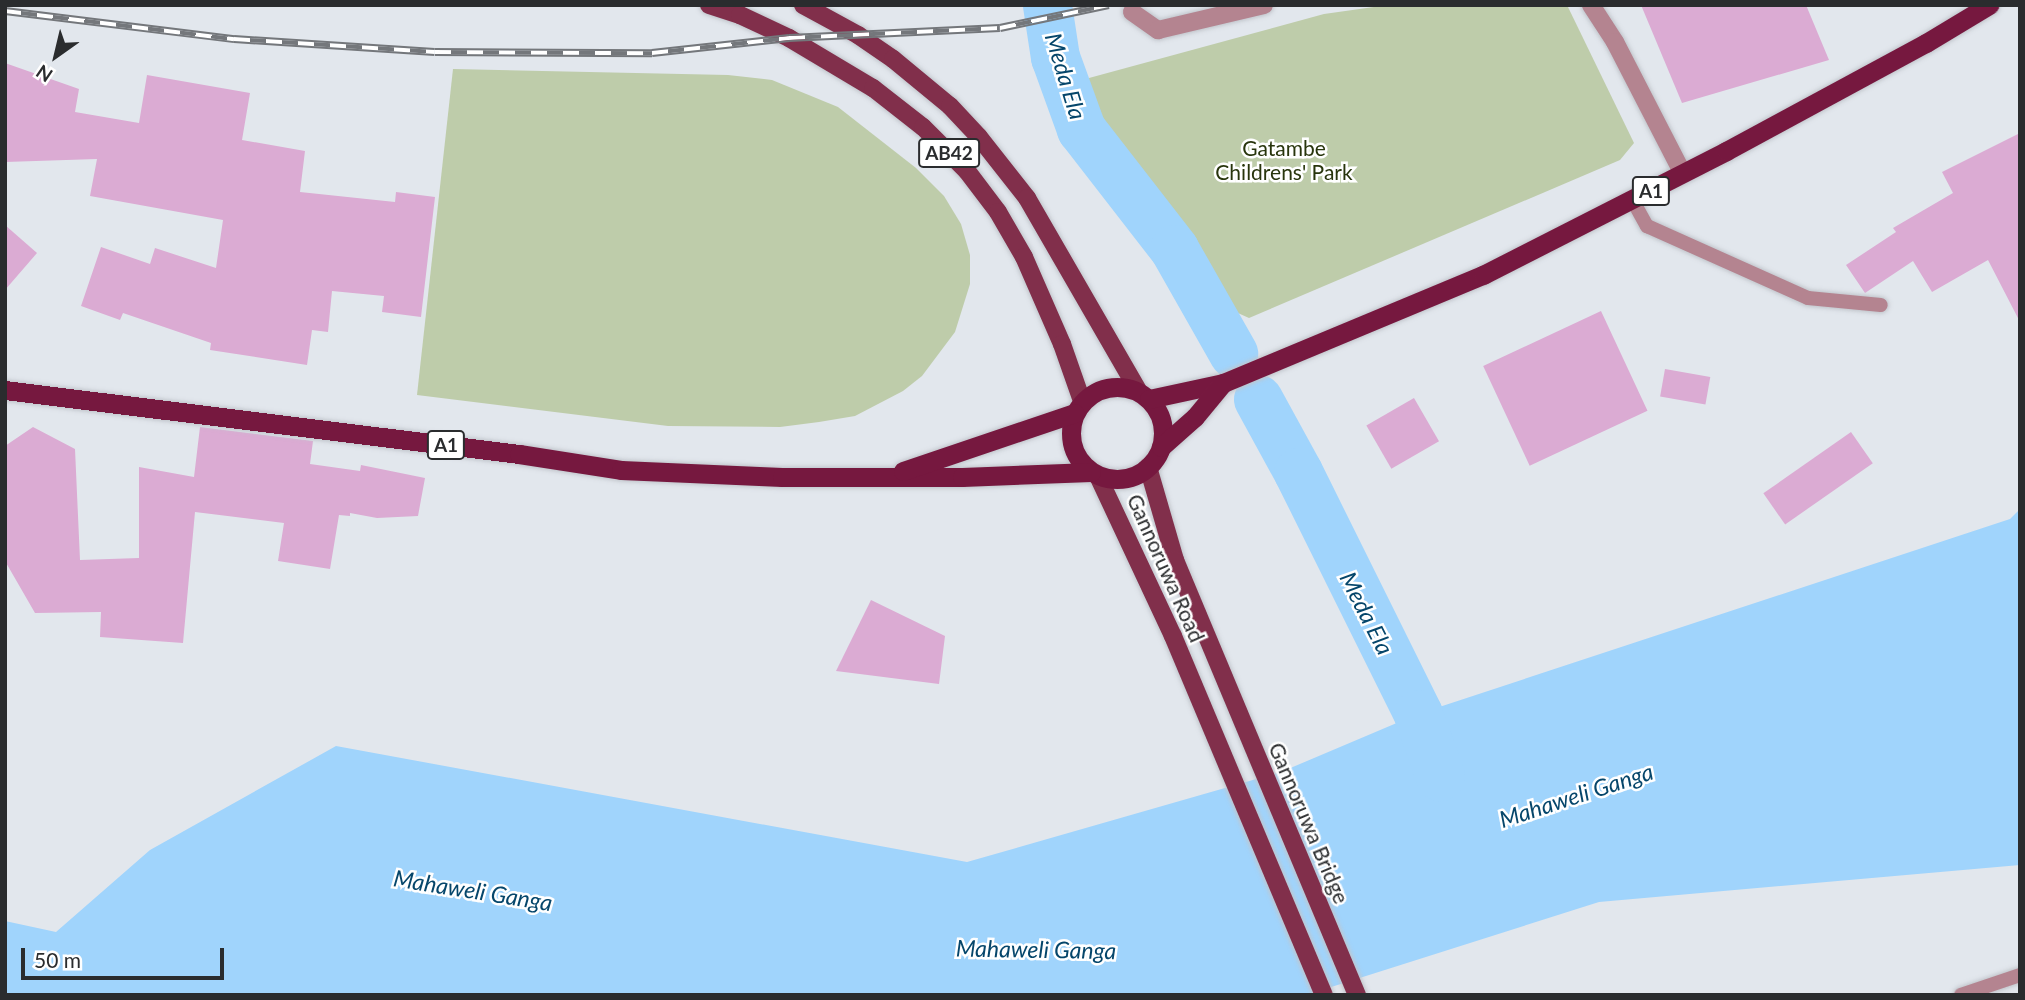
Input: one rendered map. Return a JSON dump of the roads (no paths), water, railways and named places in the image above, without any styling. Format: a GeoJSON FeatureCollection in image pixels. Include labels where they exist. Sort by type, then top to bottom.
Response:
{"type":"FeatureCollection","features":[{"type":"Feature","properties":{"kind":"highway","name":"A1"},"geometry":{"type":"LineString","coordinates":[[1144,396],[1223,383],[1483,275],[1633,201],[1926,43],[1989,5]]}},
{"type":"Feature","properties":{"kind":"highway","name":"A1"},"geometry":{"type":"LineString","coordinates":[[1161,447],[1195,416],[1223,383]]}},
{"type":"Feature","properties":{"kind":"highway"},"geometry":{"type":"LineString","coordinates":[[1119,386],[1144,396],[1159,414],[1164,430],[1161,447],[1148,467],[1133,477],[1115,480],[1094,474],[1079,460],[1072,445],[1070,429],[1078,407],[1099,390],[1119,386]]}},
{"type":"Feature","properties":{"kind":"highway","name":"A1"},"geometry":{"type":"LineString","coordinates":[[5,390],[621,470],[782,477],[1094,474]]}},
{"type":"Feature","properties":{"kind":"highway","name":"A1"},"geometry":{"type":"LineString","coordinates":[[889,476],[1078,407]]}},
{"type":"Feature","properties":{"kind":"main road","name":"AB42"},"geometry":{"type":"LineString","coordinates":[[709,5],[740,15],[789,38],[873,88],[923,127],[967,171],[998,212],[1024,257],[1062,344],[1078,407]]}},
{"type":"Feature","properties":{"kind":"main road","name":"AB42"},"geometry":{"type":"LineString","coordinates":[[803,5],[893,59],[950,106],[979,137],[1027,198],[1144,396]]}},
{"type":"Feature","properties":{"kind":"main road","name":"Gannoruwa Road"},"geometry":{"type":"LineString","coordinates":[[1148,467],[1175,561],[1218,668]]}},
{"type":"Feature","properties":{"kind":"main road","name":"Gannoruwa Road"},"geometry":{"type":"LineString","coordinates":[[1094,474],[1146,573],[1324,995]]}},
{"type":"Feature","properties":{"kind":"main road","name":"Gannoruwa Bridge"},"geometry":{"type":"LineString","coordinates":[[1218,668],[1357,995]]}},
{"type":"Feature","properties":{"kind":"street"},"geometry":{"type":"LineString","coordinates":[[1132,12],[1158,30],[1264,5]]}},
{"type":"Feature","properties":{"kind":"street"},"geometry":{"type":"LineString","coordinates":[[1591,5],[1615,42],[1683,174]]}},
{"type":"Feature","properties":{"kind":"lane"},"geometry":{"type":"LineString","coordinates":[[1633,201],[1647,226],[1808,298],[1881,305]]}},
{"type":"Feature","properties":{"kind":"lane"},"geometry":{"type":"LineString","coordinates":[[1961,995],[2020,975]]}},
{"type":"Feature","properties":{"kind":"water","name":"Mahaweli Ganga"},"geometry":{"type":"Polygon","coordinates":[[[2020,509],[2020,865],[1599,902],[1306,995],[5,995],[5,921],[56,932],[150,850],[336,746],[967,862],[1281,772],[1418,714],[2010,519],[2020,509]]]}},
{"type":"Feature","properties":{"kind":"waterway","name":"Meda Ela"},"geometry":{"type":"LineString","coordinates":[[1047,5],[1055,57],[1081,129],[1174,249],[1233,353]]}},
{"type":"Feature","properties":{"kind":"waterway","name":"Meda Ela"},"geometry":{"type":"LineString","coordinates":[[1258,399],[1298,472],[1418,714],[1440,776]]}},
{"type":"Feature","properties":{"kind":"railway"},"geometry":{"type":"LineString","coordinates":[[5,11],[234,39],[435,52],[652,53],[789,38],[1000,28],[1109,5]]}},
{"type":"Feature","properties":{"kind":"park label","name":"Gatambe Childrens' Park"},"geometry":{"type":"Point","coordinates":[1284,160]}}]}
